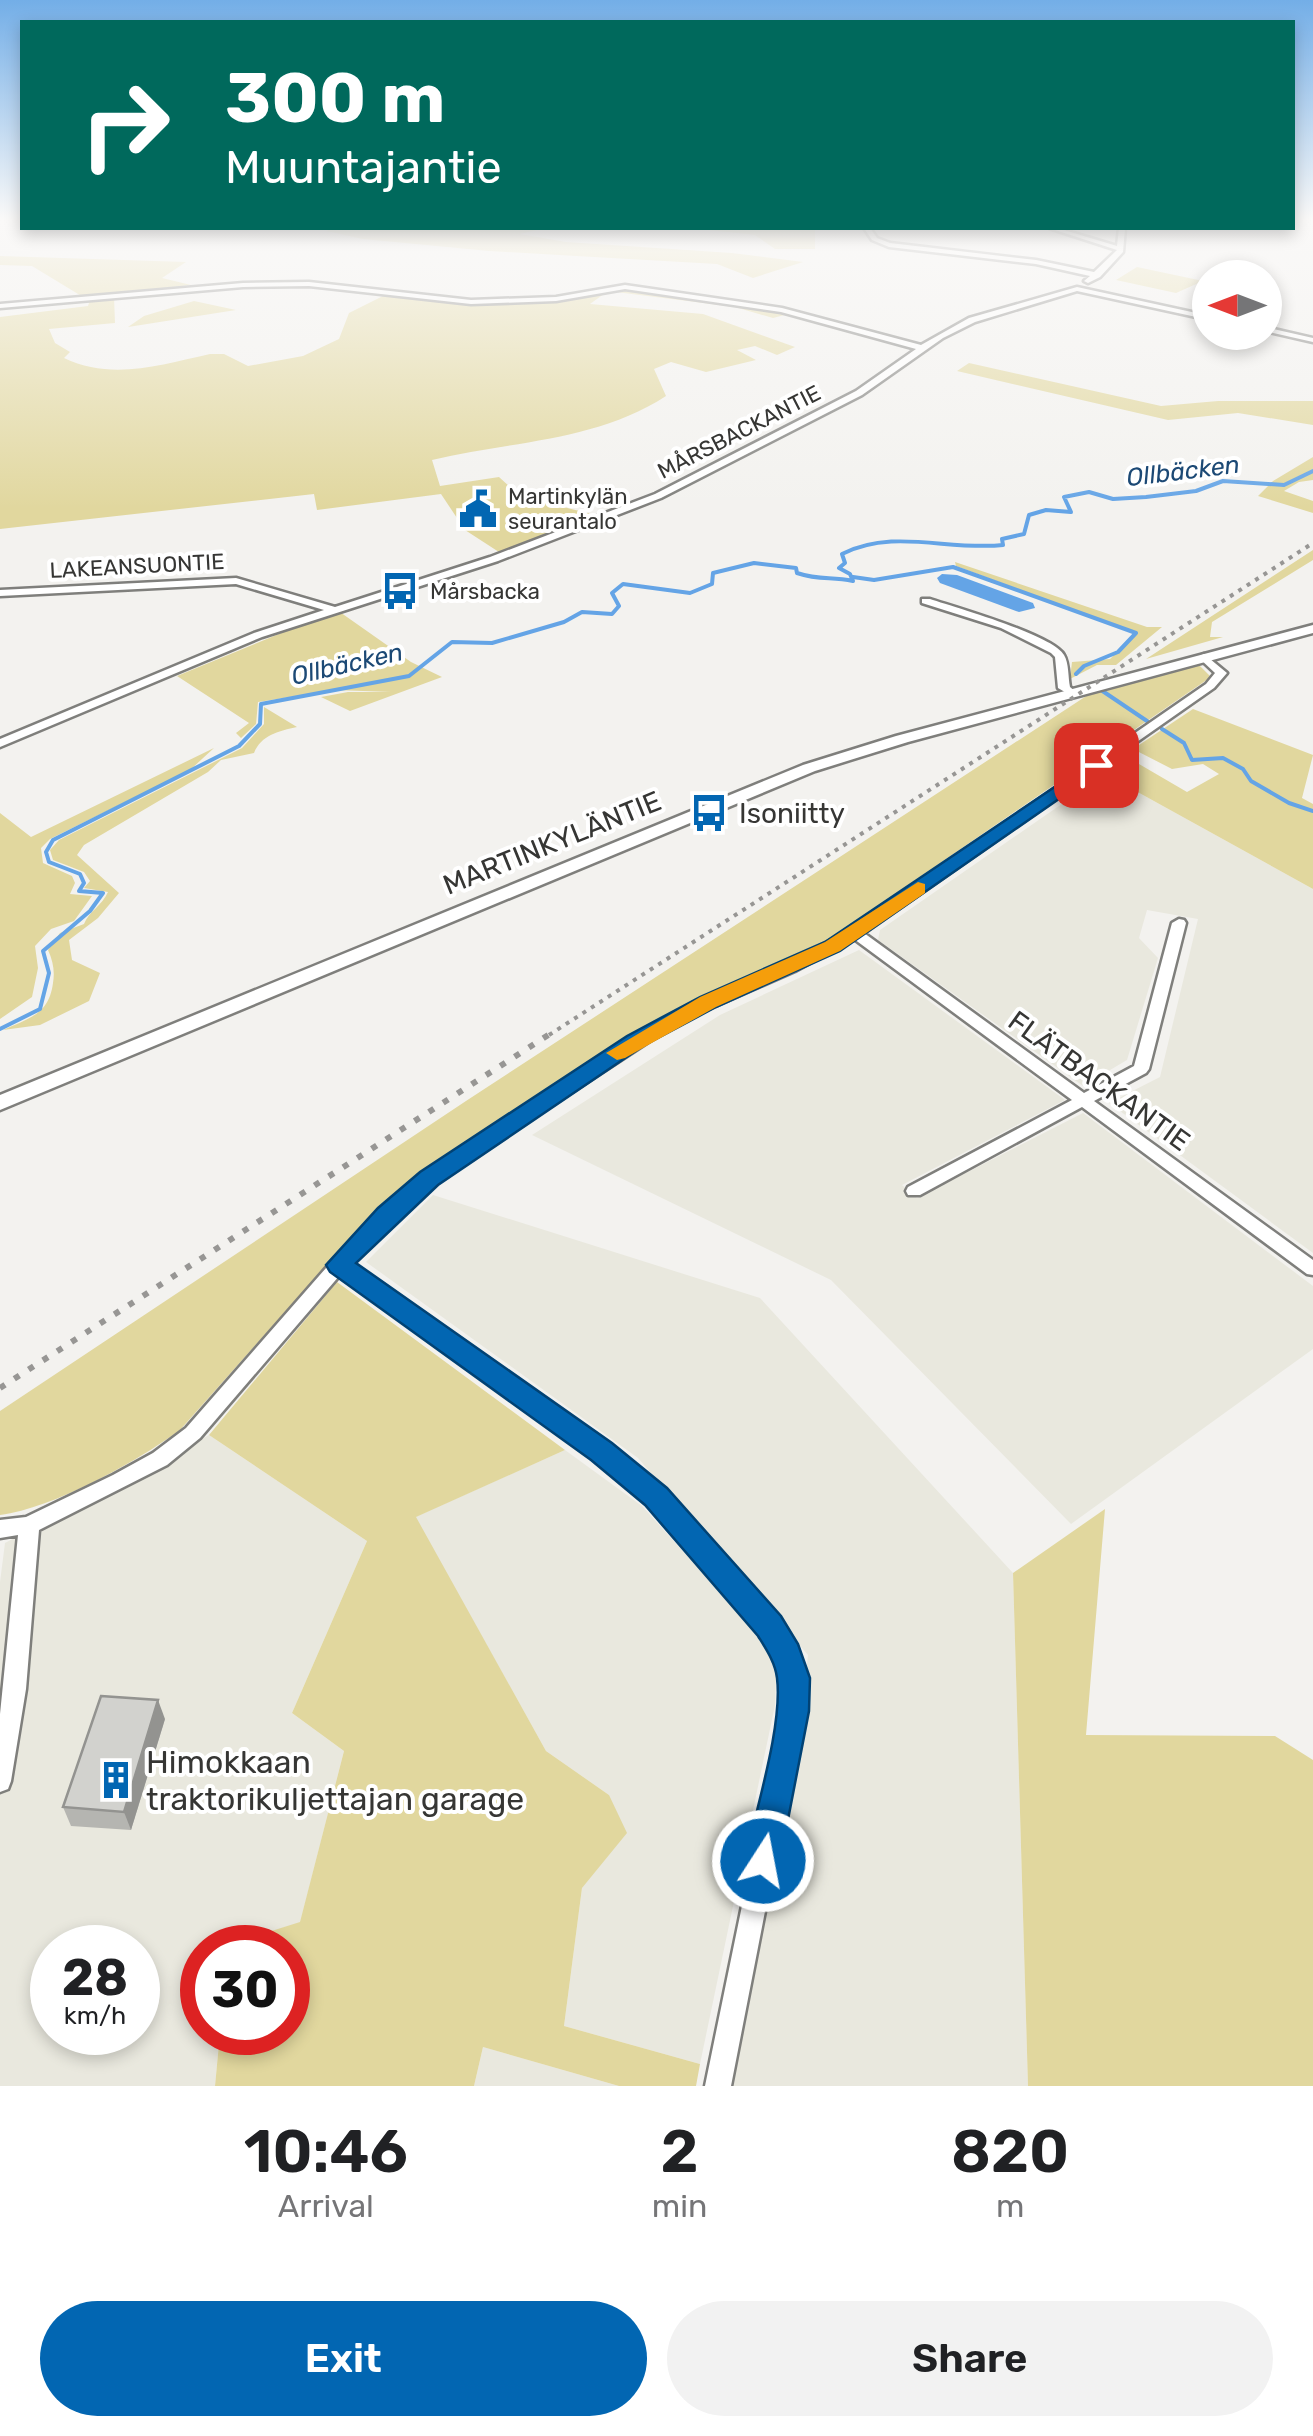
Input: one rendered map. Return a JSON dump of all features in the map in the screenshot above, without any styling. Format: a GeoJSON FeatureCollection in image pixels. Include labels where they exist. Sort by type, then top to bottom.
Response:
{"type":"FeatureCollection","features":[{"type":"Feature","properties":{"kind":"street"},"geometry":{"type":"LineString","coordinates":[[798,314],[922,348]]}},
{"type":"Feature","properties":{"kind":"street","name":"MÅRSBACKANTIE"},"geometry":{"type":"LineString","coordinates":[[0,743],[331,609],[494,559],[658,496],[858,393],[940,336],[988,314]]}},
{"type":"Feature","properties":{"kind":"street"},"geometry":{"type":"LineString","coordinates":[[1282,334],[1313,340]]}},
{"type":"Feature","properties":{"kind":"street"},"geometry":{"type":"LineString","coordinates":[[894,341],[940,336]]}},
{"type":"Feature","properties":{"kind":"street","name":"LAKEANSUONTIE"},"geometry":{"type":"LineString","coordinates":[[0,592],[236,581],[331,609]]}},
{"type":"Feature","properties":{"kind":"street"},"geometry":{"type":"LineString","coordinates":[[926,602],[1004,626],[1055,651],[1060,657],[1064,688],[1070,692]]}},
{"type":"Feature","properties":{"kind":"street","name":"MARTINKYLÄNTIE"},"geometry":{"type":"LineString","coordinates":[[0,1102],[780,779],[902,738],[1313,629]]}},
{"type":"Feature","properties":{"kind":"street"},"geometry":{"type":"LineString","coordinates":[[0,1530],[30,1525],[134,1474],[193,1433],[339,1265],[386,1215],[429,1178],[635,1041],[855,933],[1210,686],[1221,674],[1204,657]]}},
{"type":"Feature","properties":{"kind":"street"},"geometry":{"type":"LineString","coordinates":[[914,1190],[1141,1069],[1178,923]]}},
{"type":"Feature","properties":{"kind":"street","name":"FLÄTBACKANTIE"},"geometry":{"type":"LineString","coordinates":[[855,933],[1313,1269]]}},
{"type":"Feature","properties":{"kind":"street"},"geometry":{"type":"LineString","coordinates":[[339,1265],[601,1452],[656,1496],[770,1626],[787,1654],[794,1678],[793,1711],[718,2086]]}},
{"type":"Feature","properties":{"kind":"street"},"geometry":{"type":"LineString","coordinates":[[0,1781],[15,1689],[30,1525]]}},
{"type":"Feature","properties":{"kind":"shaded area"},"geometry":{"type":"Polygon","coordinates":[[[115,314],[115,323],[49,329],[55,343],[70,352],[64,358],[100,369],[136,369],[210,354],[224,354],[248,366],[303,356],[339,339],[348,314],[704,314],[795,347],[777,355],[755,346],[737,350],[756,360],[706,372],[671,362],[654,369],[666,396],[611,423],[432,460],[440,486],[499,477],[520,496],[595,515],[597,519],[502,554],[465,530],[441,494],[317,510],[314,494],[0,529],[0,317],[115,314]]]}},
{"type":"Feature","properties":{"kind":"shaded area"},"geometry":{"type":"Polygon","coordinates":[[[150,314],[208,314],[128,327],[150,314]]]}},
{"type":"Feature","properties":{"kind":"shaded area"},"geometry":{"type":"Polygon","coordinates":[[[969,363],[1161,406],[1218,401],[1313,401],[1313,425],[1238,413],[1168,420],[957,371],[969,363]]]}},
{"type":"Feature","properties":{"kind":"shaded area"},"geometry":{"type":"Polygon","coordinates":[[[1313,457],[1313,480],[1299,482],[1284,491],[1313,501],[1313,513],[1258,496],[1273,481],[1313,457]]]}},
{"type":"Feature","properties":{"kind":"shaded area"},"geometry":{"type":"Polygon","coordinates":[[[1313,550],[1313,560],[1212,622],[1210,637],[1223,637],[1146,659],[1313,550]]]}},
{"type":"Feature","properties":{"kind":"shaded area"},"geometry":{"type":"Polygon","coordinates":[[[955,562],[1147,627],[1162,627],[1116,665],[1097,665],[1070,679],[1072,662],[1110,659],[1137,633],[956,566],[955,562]]]}},
{"type":"Feature","properties":{"kind":"shaded area"},"geometry":{"type":"Polygon","coordinates":[[[337,610],[411,662],[442,677],[350,711],[321,697],[348,692],[391,692],[335,690],[258,702],[256,724],[241,738],[236,733],[249,723],[177,676],[337,610]]]}},
{"type":"Feature","properties":{"kind":"shaded area"},"geometry":{"type":"Polygon","coordinates":[[[1198,664],[1211,677],[828,940],[663,1016],[430,1166],[380,1205],[180,1430],[94,1482],[45,1503],[0,1515],[0,1411],[1094,691],[1198,664]]]}},
{"type":"Feature","properties":{"kind":"shaded area"},"geometry":{"type":"Polygon","coordinates":[[[264,707],[297,727],[266,738],[254,753],[221,760],[208,772],[84,845],[77,855],[119,893],[98,918],[69,940],[72,960],[100,973],[89,1001],[40,1025],[3,1030],[43,1008],[54,979],[48,950],[60,933],[84,924],[108,892],[84,888],[90,881],[84,872],[53,860],[50,850],[59,840],[242,748],[264,724],[264,707]]]}},
{"type":"Feature","properties":{"kind":"shaded area"},"geometry":{"type":"Polygon","coordinates":[[[1193,709],[1313,755],[1302,798],[1313,804],[1313,889],[1105,774],[1127,757],[1187,792],[1219,774],[1203,764],[1172,769],[1133,749],[1193,709]]]}},
{"type":"Feature","properties":{"kind":"shaded area"},"geometry":{"type":"Polygon","coordinates":[[[214,748],[190,770],[50,839],[41,848],[43,863],[72,876],[75,883],[70,894],[92,896],[74,921],[51,929],[35,946],[38,968],[32,997],[0,1019],[0,813],[31,837],[214,748]]]}},
{"type":"Feature","properties":{"kind":"shaded area"},"geometry":{"type":"Polygon","coordinates":[[[1105,774],[1313,889],[1313,1253],[1109,1103],[1160,1077],[1198,919],[1147,910],[1139,938],[1158,958],[1127,1060],[1083,1086],[878,940],[880,930],[1105,774]]]}},
{"type":"Feature","properties":{"kind":"shaded area"},"geometry":{"type":"Polygon","coordinates":[[[859,950],[1065,1100],[902,1185],[917,1198],[1083,1113],[1313,1286],[1313,1349],[1071,1524],[831,1280],[532,1135],[720,1015],[859,950]]]}},
{"type":"Feature","properties":{"kind":"shaded area"},"geometry":{"type":"Polygon","coordinates":[[[433,1195],[760,1298],[1013,1573],[1028,2086],[731,2086],[799,1738],[808,1655],[638,1458],[366,1262],[433,1195]]]}},
{"type":"Feature","properties":{"kind":"shaded area"},"geometry":{"type":"Polygon","coordinates":[[[337,1282],[565,1450],[416,1517],[546,1751],[609,1795],[627,1833],[582,1888],[564,2026],[700,2064],[696,2086],[619,2086],[483,2047],[474,2086],[215,2086],[218,2055],[310,2055],[310,1925],[290,1925],[300,1922],[344,1751],[292,1713],[367,1541],[209,1435],[337,1282]]]}},
{"type":"Feature","properties":{"kind":"shaded area"},"geometry":{"type":"Polygon","coordinates":[[[209,1435],[367,1541],[292,1713],[344,1751],[300,1923],[180,1925],[180,2055],[218,2055],[215,2086],[0,2086],[0,1582],[5,1543],[209,1435]]]}},
{"type":"Feature","properties":{"kind":"shaded area"},"geometry":{"type":"Polygon","coordinates":[[[565,1450],[642,1506],[757,1633],[776,1676],[775,1705],[700,2064],[564,2026],[582,1888],[609,1795],[546,1751],[415,1517],[565,1450]]]}},
{"type":"Feature","properties":{"kind":"shaded area"},"geometry":{"type":"Polygon","coordinates":[[[1105,1509],[1086,1735],[1275,1736],[1313,1760],[1313,2086],[1028,2086],[1013,1573],[1105,1509]]]}},
{"type":"Feature","properties":{"kind":"shaded area"},"geometry":{"type":"Polygon","coordinates":[[[483,2047],[619,2086],[474,2086],[483,2047]]]}},
{"type":"Feature","properties":{"kind":"water"},"geometry":{"type":"Polygon","coordinates":[[[942,574],[957,575],[1033,603],[1035,608],[1019,612],[940,583],[937,578],[942,574]]]}},
{"type":"Feature","properties":{"kind":"building","name":"Himokkaan traktorikuljettajan garage"},"geometry":{"type":"Polygon","coordinates":[[[101,1696],[158,1700],[124,1812],[63,1807],[101,1696]]]}},
{"type":"Feature","properties":{"kind":"waterway","name":"Ollbäcken"},"geometry":{"type":"LineString","coordinates":[[0,1029],[40,1009],[49,973],[43,951],[90,911],[103,893],[79,891],[84,883],[80,874],[49,862],[46,852],[53,840],[239,746],[260,724],[261,704],[409,676],[452,642],[492,643],[564,622],[582,612],[612,614],[619,606],[612,593],[623,584],[690,593],[712,584],[713,573],[754,563],[796,568],[797,573],[813,577],[853,581],[850,574],[839,568],[845,563],[842,554],[862,546],[901,541],[1003,545],[1002,539],[1024,534],[1029,515],[1046,510],[1071,512],[1064,497],[1089,492],[1113,499],[1146,497],[1196,491],[1223,481],[1284,485],[1313,471]]}},
{"type":"Feature","properties":{"kind":"waterway"},"geometry":{"type":"LineString","coordinates":[[853,577],[874,580],[953,567],[1136,633],[1118,652],[1084,666],[1076,674]]}},
{"type":"Feature","properties":{"kind":"waterway"},"geometry":{"type":"LineString","coordinates":[[1101,690],[1147,721]]}},
{"type":"Feature","properties":{"kind":"waterway"},"geometry":{"type":"LineString","coordinates":[[1162,729],[1184,743],[1192,760],[1223,758],[1243,769],[1251,781],[1289,803],[1313,811]]}},
{"type":"Feature","properties":{"kind":"railway"},"geometry":{"type":"LineString","coordinates":[[549,1035],[1313,543]]}},
{"type":"Feature","properties":{"kind":"railway"},"geometry":{"type":"LineString","coordinates":[[0,1388],[553,1032]]}},
{"type":"Feature","properties":{"kind":"slow traffic"},"geometry":{"type":"LineString","coordinates":[[617,1053],[708,1002],[833,946],[918,889]]}},
{"type":"Feature","properties":{"kind":"place","name":"Martinkylän seurantalo"},"geometry":{"type":"Point","coordinates":[478,509]}},
{"type":"Feature","properties":{"kind":"place","name":"Mårsbacka"},"geometry":{"type":"Point","coordinates":[400,591]}},
{"type":"Feature","properties":{"kind":"place","name":"Isoniitty"},"geometry":{"type":"Point","coordinates":[709,813]}},
{"type":"Feature","properties":{"kind":"place","name":"Himokkaan traktorikuljettajan garage"},"geometry":{"type":"Point","coordinates":[116,1780]}},
{"type":"Feature","properties":{"kind":"route"},"geometry":{"type":"LineString","coordinates":[[763,1861],[793,1711],[794,1678],[787,1654],[770,1626],[656,1496],[601,1452],[339,1265],[386,1215],[429,1178],[635,1041],[855,933],[1096,765]]}}]}
